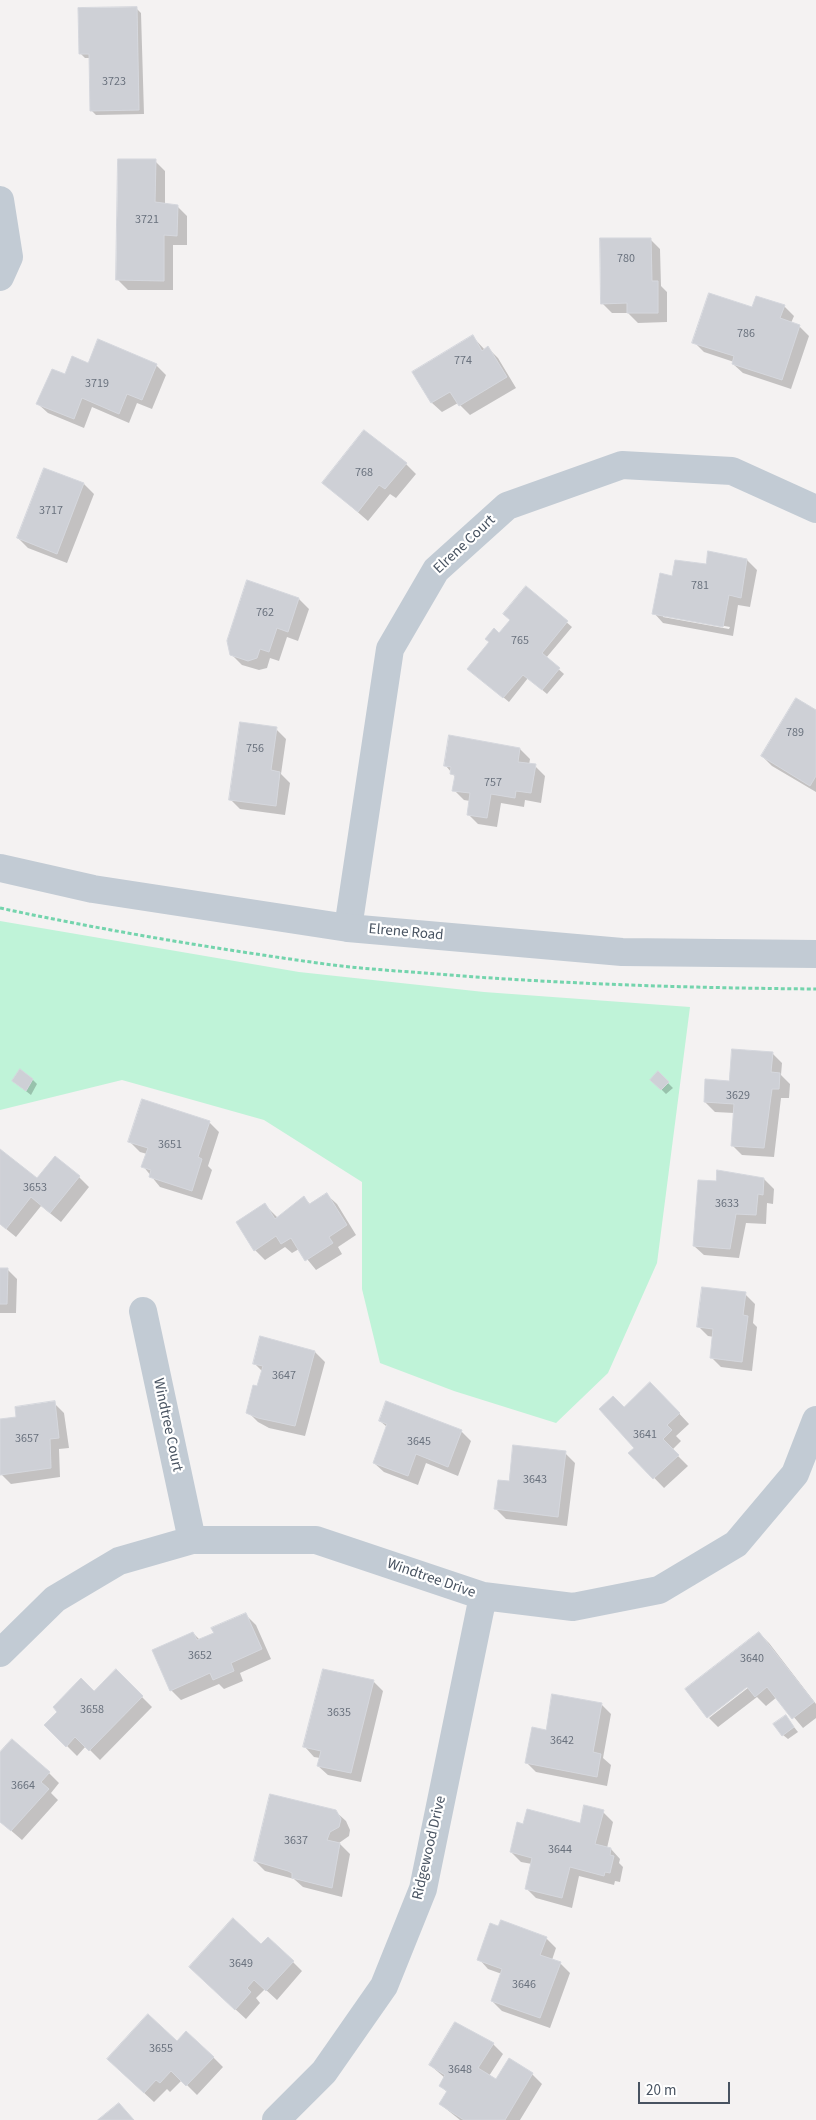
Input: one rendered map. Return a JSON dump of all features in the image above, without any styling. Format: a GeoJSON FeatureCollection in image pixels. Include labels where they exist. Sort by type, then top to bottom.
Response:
{"type":"FeatureCollection","features":[{"type":"Feature","properties":{"kind":"street"},"geometry":{"type":"LineString","coordinates":[[0,200],[9,257],[0,277]]}},
{"type":"Feature","properties":{"kind":"street","name":"Elrene Court"},"geometry":{"type":"LineString","coordinates":[[348,928],[390,649],[436,570],[507,506],[622,465],[732,470],[816,509]]}},
{"type":"Feature","properties":{"kind":"street","name":"Elrene Road"},"geometry":{"type":"LineString","coordinates":[[0,868],[93,889],[348,928],[622,952],[816,954]]}},
{"type":"Feature","properties":{"kind":"street","name":"Windtree Court"},"geometry":{"type":"LineString","coordinates":[[142,1310],[192,1540]]}},
{"type":"Feature","properties":{"kind":"street","name":"Windtree Drive"},"geometry":{"type":"LineString","coordinates":[[0,1653],[55,1599],[87,1580],[119,1562],[192,1540],[316,1540],[483,1596],[573,1607],[659,1590],[736,1544],[795,1474],[816,1420]]}},
{"type":"Feature","properties":{"kind":"street","name":"Ridgewood Drive"},"geometry":{"type":"LineString","coordinates":[[276,2120],[324,2072],[384,1986],[423,1889],[483,1596]]}},
{"type":"Feature","properties":{"kind":"green space"},"geometry":{"type":"Polygon","coordinates":[[[0,921],[299,972],[484,992],[690,1007],[657,1263],[608,1373],[556,1423],[454,1391],[380,1363],[362,1289],[362,1182],[264,1120],[122,1080],[0,1110],[0,921]]]}},
{"type":"Feature","properties":{"kind":"building"},"geometry":{"type":"Polygon","coordinates":[[[137,7],[139,110],[90,111],[89,54],[79,54],[78,8],[137,7]]]}},
{"type":"Feature","properties":{"kind":"building"},"geometry":{"type":"Polygon","coordinates":[[[118,159],[156,159],[155,202],[178,205],[177,236],[164,235],[164,281],[116,280],[118,159]]]}},
{"type":"Feature","properties":{"kind":"building"},"geometry":{"type":"Polygon","coordinates":[[[600,238],[651,238],[652,281],[658,281],[658,313],[627,313],[627,303],[601,304],[600,238]]]}},
{"type":"Feature","properties":{"kind":"building"},"geometry":{"type":"Polygon","coordinates":[[[709,293],[752,307],[756,296],[785,305],[780,318],[800,325],[782,380],[732,364],[734,356],[692,343],[709,293]]]}},
{"type":"Feature","properties":{"kind":"building"},"geometry":{"type":"Polygon","coordinates":[[[473,335],[482,351],[488,346],[507,377],[459,406],[450,392],[431,403],[412,372],[473,335]]]}},
{"type":"Feature","properties":{"kind":"building"},"geometry":{"type":"Polygon","coordinates":[[[98,339],[157,364],[142,400],[127,394],[119,414],[82,398],[74,419],[36,404],[52,369],[65,374],[72,356],[88,363],[98,339]]]}},
{"type":"Feature","properties":{"kind":"building"},"geometry":{"type":"Polygon","coordinates":[[[364,430],[407,463],[385,489],[379,485],[358,512],[322,483],[364,430]]]}},
{"type":"Feature","properties":{"kind":"building"},"geometry":{"type":"Polygon","coordinates":[[[44,468],[84,483],[57,554],[17,538],[44,468]]]}},
{"type":"Feature","properties":{"kind":"building"},"geometry":{"type":"Polygon","coordinates":[[[708,551],[747,559],[741,598],[729,595],[723,627],[652,614],[660,573],[672,576],[675,560],[706,564],[708,551]]]}},
{"type":"Feature","properties":{"kind":"building"},"geometry":{"type":"Polygon","coordinates":[[[247,580],[299,598],[288,632],[277,628],[269,652],[260,649],[257,658],[248,661],[230,655],[227,641],[247,580]]]}},
{"type":"Feature","properties":{"kind":"building"},"geometry":{"type":"Polygon","coordinates":[[[526,586],[568,621],[542,653],[560,668],[542,690],[523,675],[503,698],[467,669],[489,642],[485,639],[494,628],[499,633],[510,620],[503,614],[526,586]]]}},
{"type":"Feature","properties":{"kind":"building"},"geometry":{"type":"Polygon","coordinates":[[[796,698],[816,710],[816,776],[810,786],[761,756],[796,698]]]}},
{"type":"Feature","properties":{"kind":"building"},"geometry":{"type":"Polygon","coordinates":[[[240,722],[277,727],[271,770],[280,772],[276,806],[229,800],[240,722]]]}},
{"type":"Feature","properties":{"kind":"building"},"geometry":{"type":"Polygon","coordinates":[[[449,735],[520,748],[518,762],[536,764],[531,793],[516,791],[515,798],[491,794],[487,818],[467,815],[470,793],[452,791],[455,775],[450,774],[451,767],[444,766],[449,735]]]}},
{"type":"Feature","properties":{"kind":"building"},"geometry":{"type":"Polygon","coordinates":[[[732,1049],[773,1052],[771,1072],[780,1073],[779,1089],[772,1089],[764,1148],[731,1146],[734,1104],[704,1102],[705,1079],[729,1081],[732,1049]]]}},
{"type":"Feature","properties":{"kind":"building"},"geometry":{"type":"Polygon","coordinates":[[[20,1069],[33,1079],[26,1091],[12,1081],[20,1069]]]}},
{"type":"Feature","properties":{"kind":"building"},"geometry":{"type":"Polygon","coordinates":[[[658,1071],[669,1082],[661,1090],[650,1080],[658,1071]]]}},
{"type":"Feature","properties":{"kind":"building"},"geometry":{"type":"Polygon","coordinates":[[[142,1099],[210,1121],[198,1157],[202,1159],[192,1191],[149,1177],[151,1170],[141,1167],[148,1148],[128,1142],[142,1099]]]}},
{"type":"Feature","properties":{"kind":"building"},"geometry":{"type":"Polygon","coordinates":[[[0,1149],[37,1178],[55,1156],[80,1176],[50,1213],[31,1197],[6,1229],[0,1224],[0,1149]]]}},
{"type":"Feature","properties":{"kind":"building"},"geometry":{"type":"Polygon","coordinates":[[[717,1170],[764,1178],[763,1195],[758,1194],[756,1215],[736,1214],[730,1249],[693,1246],[698,1180],[716,1181],[717,1170]]]}},
{"type":"Feature","properties":{"kind":"building"},"geometry":{"type":"Polygon","coordinates":[[[327,1193],[347,1225],[329,1237],[333,1243],[305,1261],[291,1238],[281,1244],[276,1236],[254,1251],[236,1222],[265,1203],[275,1219],[304,1196],[309,1204],[327,1193]]]}},
{"type":"Feature","properties":{"kind":"building"},"geometry":{"type":"Polygon","coordinates":[[[0,1268],[8,1268],[7,1304],[0,1304],[0,1268]]]}},
{"type":"Feature","properties":{"kind":"building"},"geometry":{"type":"Polygon","coordinates":[[[702,1287],[746,1292],[743,1315],[748,1316],[742,1362],[710,1358],[713,1329],[697,1327],[702,1287]]]}},
{"type":"Feature","properties":{"kind":"building"},"geometry":{"type":"Polygon","coordinates":[[[260,1336],[315,1351],[295,1426],[258,1418],[246,1413],[253,1385],[257,1386],[263,1366],[253,1364],[260,1336]]]}},
{"type":"Feature","properties":{"kind":"building"},"geometry":{"type":"Polygon","coordinates":[[[650,1382],[680,1413],[667,1425],[672,1430],[663,1439],[679,1455],[653,1479],[628,1453],[634,1448],[599,1409],[613,1396],[624,1407],[650,1382]]]}},
{"type":"Feature","properties":{"kind":"building"},"geometry":{"type":"Polygon","coordinates":[[[55,1401],[59,1438],[50,1439],[51,1468],[0,1475],[0,1419],[16,1417],[15,1407],[55,1401]]]}},
{"type":"Feature","properties":{"kind":"building"},"geometry":{"type":"Polygon","coordinates":[[[386,1401],[462,1430],[448,1467],[416,1454],[408,1476],[373,1463],[387,1424],[379,1421],[386,1401]]]}},
{"type":"Feature","properties":{"kind":"building"},"geometry":{"type":"Polygon","coordinates":[[[513,1445],[566,1451],[558,1517],[494,1509],[498,1480],[509,1481],[513,1445]]]}},
{"type":"Feature","properties":{"kind":"building"},"geometry":{"type":"Polygon","coordinates":[[[246,1613],[262,1649],[231,1663],[234,1671],[213,1680],[210,1673],[170,1691],[152,1650],[193,1632],[197,1640],[214,1633],[211,1628],[246,1613]]]}},
{"type":"Feature","properties":{"kind":"building"},"geometry":{"type":"Polygon","coordinates":[[[759,1632],[814,1702],[792,1719],[767,1687],[755,1697],[747,1687],[707,1718],[685,1689],[759,1632]]]}},
{"type":"Feature","properties":{"kind":"building"},"geometry":{"type":"Polygon","coordinates":[[[116,1669],[143,1696],[89,1751],[75,1737],[66,1747],[44,1725],[57,1712],[53,1707],[81,1678],[94,1691],[116,1669]]]}},
{"type":"Feature","properties":{"kind":"building"},"geometry":{"type":"Polygon","coordinates":[[[323,1669],[374,1680],[351,1773],[317,1766],[321,1751],[303,1747],[323,1669]]]}},
{"type":"Feature","properties":{"kind":"building"},"geometry":{"type":"Polygon","coordinates":[[[552,1694],[602,1703],[593,1752],[601,1754],[597,1777],[525,1763],[532,1727],[546,1730],[552,1694]]]}},
{"type":"Feature","properties":{"kind":"building"},"geometry":{"type":"Polygon","coordinates":[[[786,1715],[794,1727],[782,1736],[773,1724],[786,1715]]]}},
{"type":"Feature","properties":{"kind":"building"},"geometry":{"type":"Polygon","coordinates":[[[12,1739],[50,1772],[41,1782],[49,1789],[11,1831],[0,1822],[0,1752],[12,1739]]]}},
{"type":"Feature","properties":{"kind":"building"},"geometry":{"type":"Polygon","coordinates":[[[270,1794],[336,1810],[341,1819],[339,1827],[330,1832],[327,1840],[340,1843],[332,1888],[292,1878],[292,1873],[288,1871],[254,1861],[270,1794]]]}},
{"type":"Feature","properties":{"kind":"building"},"geometry":{"type":"Polygon","coordinates":[[[584,1805],[604,1810],[595,1844],[611,1848],[610,1855],[614,1856],[610,1873],[605,1872],[604,1876],[570,1867],[562,1898],[525,1889],[532,1858],[510,1852],[517,1822],[523,1824],[527,1809],[580,1823],[584,1805]]]}},
{"type":"Feature","properties":{"kind":"building"},"geometry":{"type":"Polygon","coordinates":[[[233,1918],[261,1944],[268,1937],[294,1961],[266,1991],[254,1980],[247,1988],[251,1992],[235,2010],[189,1967],[233,1918]]]}},
{"type":"Feature","properties":{"kind":"building"},"geometry":{"type":"Polygon","coordinates":[[[501,1920],[547,1937],[540,1955],[561,1962],[540,2018],[491,2001],[502,1969],[477,1960],[490,1923],[498,1926],[501,1920]]]}},
{"type":"Feature","properties":{"kind":"building"},"geometry":{"type":"Polygon","coordinates":[[[148,2014],[177,2041],[186,2031],[214,2057],[186,2086],[171,2071],[160,2083],[156,2080],[144,2093],[107,2059],[148,2014]]]}},
{"type":"Feature","properties":{"kind":"building"},"geometry":{"type":"Polygon","coordinates":[[[455,2022],[494,2043],[478,2068],[496,2079],[509,2058],[533,2073],[505,2120],[464,2120],[439,2104],[447,2091],[439,2086],[445,2075],[429,2065],[455,2022]]]}},
{"type":"Feature","properties":{"kind":"building"},"geometry":{"type":"Polygon","coordinates":[[[119,2103],[134,2120],[98,2120],[119,2103]]]}}]}
